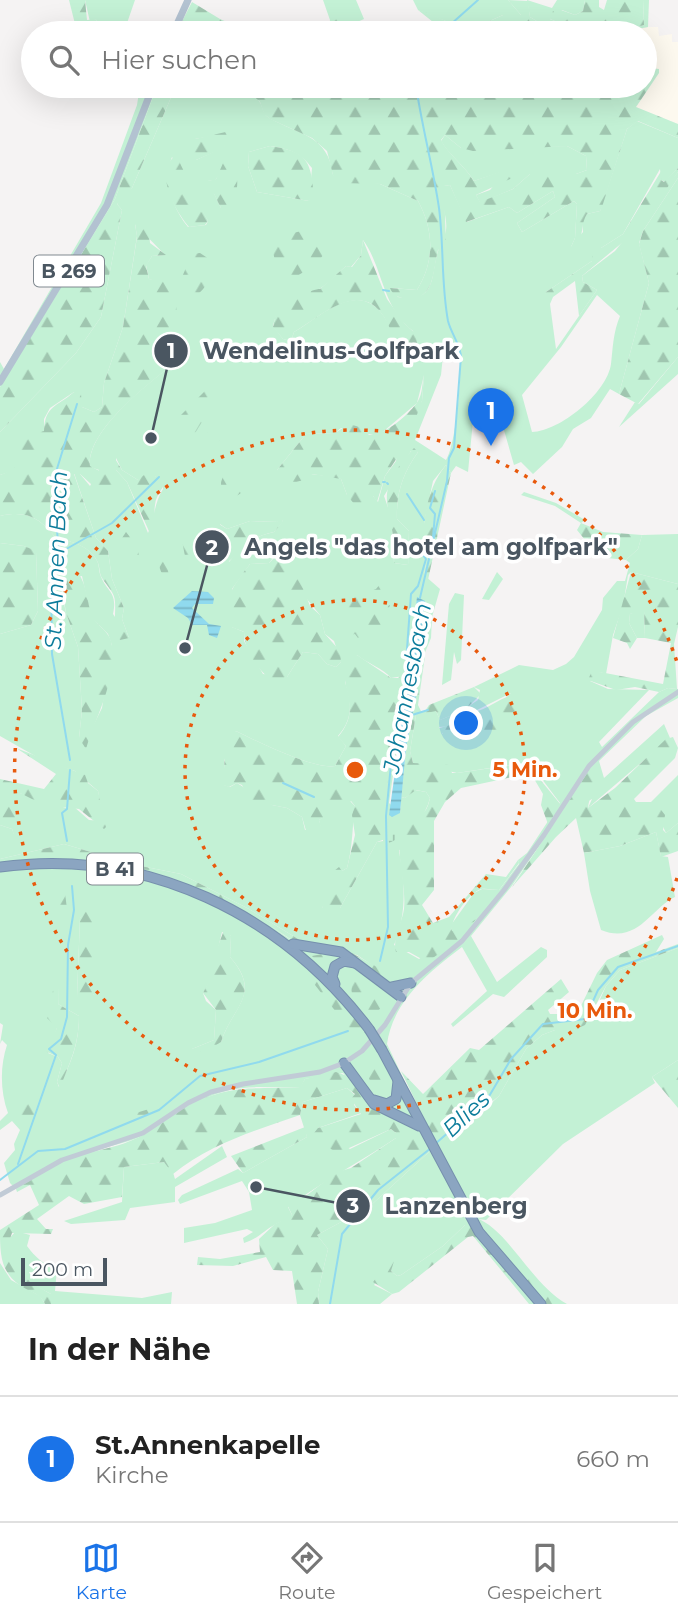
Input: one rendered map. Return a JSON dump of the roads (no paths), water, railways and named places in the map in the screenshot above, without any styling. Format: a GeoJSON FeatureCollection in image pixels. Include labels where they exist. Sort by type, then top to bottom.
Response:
{"type":"FeatureCollection","features":[{"type":"Feature","properties":{"kind":"highway","name":"B 41"},"geometry":{"type":"LineString","coordinates":[[0,867],[72,864],[148,876],[224,904],[282,939],[338,989],[369,1028],[479,1232],[541,1304]]}},
{"type":"Feature","properties":{"kind":"highway"},"geometry":{"type":"LineString","coordinates":[[282,939],[300,947],[341,952],[402,995]]}},
{"type":"Feature","properties":{"kind":"highway"},"geometry":{"type":"LineString","coordinates":[[338,989],[332,977],[335,967],[344,961],[356,963]]}},
{"type":"Feature","properties":{"kind":"highway"},"geometry":{"type":"LineString","coordinates":[[390,986],[411,983]]}},
{"type":"Feature","properties":{"kind":"highway"},"geometry":{"type":"LineString","coordinates":[[333,1068],[348,1067],[383,1111],[410,1119],[424,1130]]}},
{"type":"Feature","properties":{"kind":"highway"},"geometry":{"type":"LineString","coordinates":[[372,1099],[387,1104],[396,1099],[398,1079]]}},
{"type":"Feature","properties":{"kind":"main road"},"geometry":{"type":"LineString","coordinates":[[178,21],[188,0]]}},
{"type":"Feature","properties":{"kind":"main road","name":"B 269"},"geometry":{"type":"LineString","coordinates":[[0,382],[107,205],[148,98]]}},
{"type":"Feature","properties":{"kind":"main road"},"geometry":{"type":"LineString","coordinates":[[348,1067],[375,1039],[411,983],[468,934],[514,878],[580,777],[598,755],[645,712],[678,692]]}},
{"type":"Feature","properties":{"kind":"main road"},"geometry":{"type":"LineString","coordinates":[[0,1195],[62,1160],[143,1133],[188,1103],[211,1093],[333,1068]]}},
{"type":"Feature","properties":{"kind":"water"},"geometry":{"type":"Polygon","coordinates":[[[192,591],[208,592],[214,598],[213,604],[195,604],[192,608],[209,624],[221,626],[217,638],[209,635],[207,625],[192,625],[188,618],[173,608],[192,591]]]}},
{"type":"Feature","properties":{"kind":"water"},"geometry":{"type":"Polygon","coordinates":[[[417,597],[425,601],[418,672],[408,674],[417,597]]]}},
{"type":"Feature","properties":{"kind":"water"},"geometry":{"type":"Polygon","coordinates":[[[413,690],[416,697],[406,748],[400,813],[392,817],[389,815],[406,693],[413,690]]]}},
{"type":"Feature","properties":{"kind":"waterway","name":"Johannesbach"},"geometry":{"type":"LineString","coordinates":[[454,21],[478,0]]}},
{"type":"Feature","properties":{"kind":"waterway","name":"Johannesbach"},"geometry":{"type":"LineString","coordinates":[[418,98],[439,208],[448,321],[461,356],[454,448],[449,458],[447,481],[420,598]]}},
{"type":"Feature","properties":{"kind":"waterway"},"geometry":{"type":"LineString","coordinates":[[383,290],[389,291]]}},
{"type":"Feature","properties":{"kind":"waterway","name":"St. Annen Bach"},"geometry":{"type":"LineString","coordinates":[[70,760],[52,654],[51,573],[59,552],[54,499],[56,472],[77,404]]}},
{"type":"Feature","properties":{"kind":"waterway"},"geometry":{"type":"LineString","coordinates":[[61,552],[112,523],[159,477]]}},
{"type":"Feature","properties":{"kind":"waterway"},"geometry":{"type":"LineString","coordinates":[[405,676],[411,594],[418,586],[426,559],[422,554],[424,545],[428,545],[433,537],[435,514],[430,508],[435,491]]}},
{"type":"Feature","properties":{"kind":"waterway"},"geometry":{"type":"LineString","coordinates":[[407,494],[424,520]]}},
{"type":"Feature","properties":{"kind":"waterway","name":"Johannesbach"},"geometry":{"type":"LineString","coordinates":[[380,961],[388,927],[386,816],[391,764],[409,673]]}},
{"type":"Feature","properties":{"kind":"waterway"},"geometry":{"type":"LineString","coordinates":[[412,715],[428,710]]}},
{"type":"Feature","properties":{"kind":"waterway","name":"St. Annen Bach"},"geometry":{"type":"LineString","coordinates":[[67,841],[62,813],[67,809],[70,770]]}},
{"type":"Feature","properties":{"kind":"waterway"},"geometry":{"type":"LineString","coordinates":[[283,783],[314,797]]}},
{"type":"Feature","properties":{"kind":"waterway","name":"St. Annen Bach"},"geometry":{"type":"LineString","coordinates":[[18,1164],[56,1055],[49,1049],[61,1039],[67,1017],[68,945],[74,910],[72,886]]}},
{"type":"Feature","properties":{"kind":"waterway","name":"Blies"},"geometry":{"type":"LineString","coordinates":[[435,1144],[488,1098],[511,1059],[543,1024],[585,1019],[598,990],[618,967],[678,946]]}},
{"type":"Feature","properties":{"kind":"waterway","name":"Johannesbach"},"geometry":{"type":"LineString","coordinates":[[0,1180],[38,1151],[65,1149],[159,1110],[200,1076],[259,1062],[348,1031]]}},
{"type":"Feature","properties":{"kind":"waterway","name":"Blies"},"geometry":{"type":"LineString","coordinates":[[330,1304],[342,1234],[378,1190],[431,1148]]}},
{"type":"Feature","properties":{"kind":"place","name":"Wendelinus-Golfpark"},"geometry":{"type":"Point","coordinates":[151,438]}},
{"type":"Feature","properties":{"kind":"place","name":"St.Annenkapelle"},"geometry":{"type":"Point","coordinates":[491,446]}},
{"type":"Feature","properties":{"kind":"place","name":"Angels \"das hotel am golfpark\""},"geometry":{"type":"Point","coordinates":[185,648]}},
{"type":"Feature","properties":{"kind":"place","name":"Lanzenberg"},"geometry":{"type":"Point","coordinates":[256,1187]}}]}
